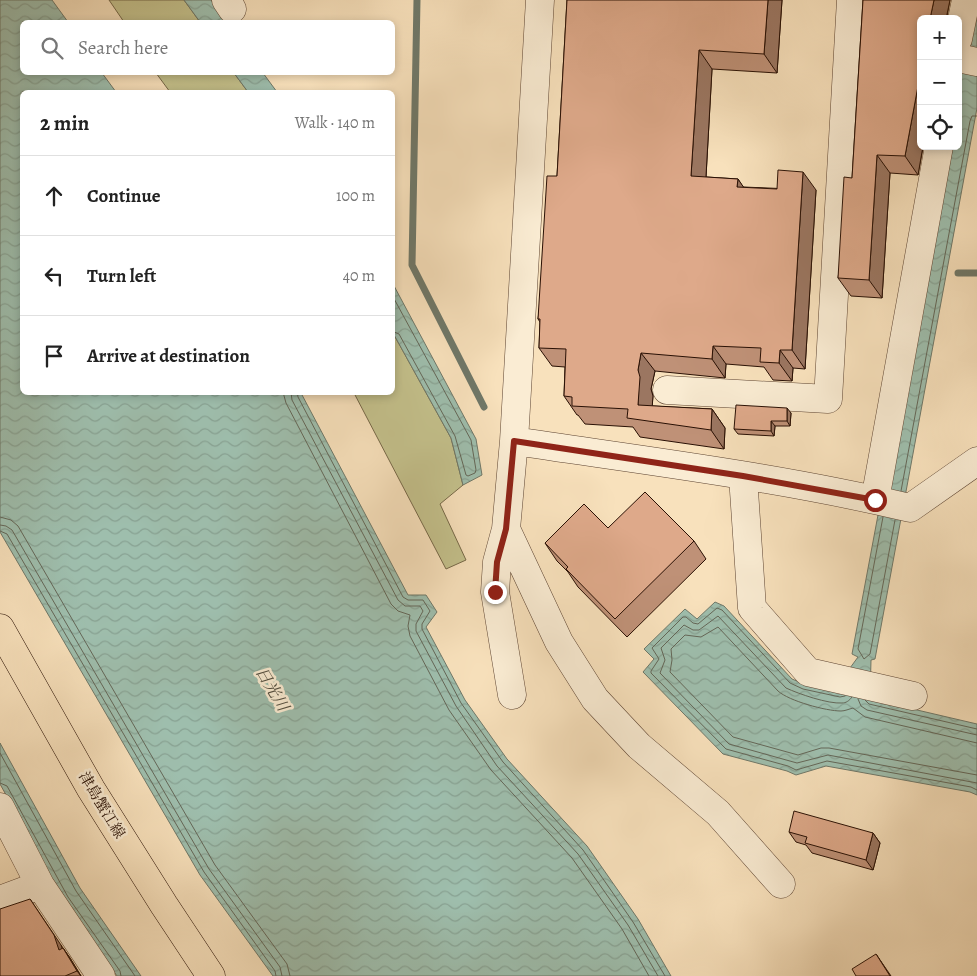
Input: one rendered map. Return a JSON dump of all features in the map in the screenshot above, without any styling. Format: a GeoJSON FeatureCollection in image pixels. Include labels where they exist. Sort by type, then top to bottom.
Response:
{"type":"FeatureCollection","features":[{"type":"Feature","properties":{"kind":"main road","name":"津島蟹江線"},"geometry":{"type":"LineString","coordinates":[[0,628],[91,789],[211,976]]}},
{"type":"Feature","properties":{"kind":"street"},"geometry":{"type":"LineString","coordinates":[[512,695],[495,592],[497,562],[506,529],[514,441],[540,0]]}},
{"type":"Feature","properties":{"kind":"street"},"geometry":{"type":"LineString","coordinates":[[667,390],[828,398],[852,0]]}},
{"type":"Feature","properties":{"kind":"street"},"geometry":{"type":"LineString","coordinates":[[964,55],[966,0]]}},
{"type":"Feature","properties":{"kind":"street"},"geometry":{"type":"LineString","coordinates":[[878,500],[938,150]]}},
{"type":"Feature","properties":{"kind":"street"},"geometry":{"type":"LineString","coordinates":[[514,441],[743,476],[878,500],[910,508],[977,461]]}},
{"type":"Feature","properties":{"kind":"street"},"geometry":{"type":"LineString","coordinates":[[743,476],[752,608],[808,672],[913,696]]}},
{"type":"Feature","properties":{"kind":"street"},"geometry":{"type":"LineString","coordinates":[[506,529],[559,642],[595,700],[639,746],[718,813],[781,884]]}},
{"type":"Feature","properties":{"kind":"street"},"geometry":{"type":"LineString","coordinates":[[0,807],[40,885],[101,976]]}},
{"type":"Feature","properties":{"kind":"street"},"geometry":{"type":"LineString","coordinates":[[0,900],[40,885]]}},
{"type":"Feature","properties":{"kind":"shaded area"},"geometry":{"type":"Polygon","coordinates":[[[109,0],[184,0],[199,20],[123,20],[109,0]]]}},
{"type":"Feature","properties":{"kind":"shaded area"},"geometry":{"type":"Polygon","coordinates":[[[157,75],[235,75],[247,90],[169,90],[157,75]]]}},
{"type":"Feature","properties":{"kind":"shaded area"},"geometry":{"type":"Polygon","coordinates":[[[395,337],[451,438],[463,485],[440,504],[466,560],[446,569],[355,395],[395,395],[395,337]]]}},
{"type":"Feature","properties":{"kind":"water","name":"日光川"},"geometry":{"type":"Polygon","coordinates":[[[0,0],[52,0],[67,20],[20,20],[20,75],[103,75],[115,90],[20,90],[20,395],[302,395],[408,595],[426,595],[437,612],[426,627],[465,700],[507,759],[587,846],[638,919],[671,976],[273,976],[200,875],[0,532],[0,0]]]}},
{"type":"Feature","properties":{"kind":"water"},"geometry":{"type":"Polygon","coordinates":[[[184,0],[211,0],[226,20],[199,20],[184,0]]]}},
{"type":"Feature","properties":{"kind":"water"},"geometry":{"type":"Polygon","coordinates":[[[974,0],[977,0],[977,108],[875,659],[871,660],[870,699],[977,724],[977,795],[970,792],[826,766],[796,775],[723,754],[643,672],[654,659],[644,649],[685,609],[697,619],[715,602],[724,606],[792,679],[804,684],[850,668],[858,657],[852,654],[946,150],[962,150],[962,64],[974,0]]]}},
{"type":"Feature","properties":{"kind":"water"},"geometry":{"type":"Polygon","coordinates":[[[235,75],[264,75],[276,90],[247,90],[235,75]]]}},
{"type":"Feature","properties":{"kind":"water"},"geometry":{"type":"Polygon","coordinates":[[[395,288],[476,439],[482,475],[463,485],[451,438],[395,337],[395,288]]]}},
{"type":"Feature","properties":{"kind":"water"},"geometry":{"type":"Polygon","coordinates":[[[0,743],[80,888],[141,976],[117,976],[64,900],[0,784],[0,743]]]}},
{"type":"Feature","properties":{"kind":"building"},"geometry":{"type":"Polygon","coordinates":[[[567,0],[768,0],[764,54],[699,50],[691,176],[738,179],[737,187],[777,189],[778,170],[803,172],[792,350],[780,350],[779,363],[760,362],[761,348],[713,346],[712,359],[641,353],[638,370],[640,377],[638,405],[712,409],[711,430],[627,418],[628,409],[572,406],[572,397],[564,396],[566,349],[539,348],[540,319],[538,319],[547,176],[557,176],[567,0]]]}},
{"type":"Feature","properties":{"kind":"building"},"geometry":{"type":"Polygon","coordinates":[[[863,0],[934,0],[931,15],[917,15],[917,92],[905,156],[877,155],[869,280],[838,278],[844,177],[852,178],[863,0]]]}},
{"type":"Feature","properties":{"kind":"building"},"geometry":{"type":"Polygon","coordinates":[[[736,405],[787,408],[787,421],[771,421],[771,431],[734,429],[736,405]]]}},
{"type":"Feature","properties":{"kind":"building"},"geometry":{"type":"Polygon","coordinates":[[[645,492],[694,541],[615,619],[566,569],[568,567],[545,543],[584,504],[608,528],[645,492]]]}},
{"type":"Feature","properties":{"kind":"building"},"geometry":{"type":"Polygon","coordinates":[[[794,811],[873,833],[866,860],[805,843],[807,837],[789,832],[794,811]]]}},
{"type":"Feature","properties":{"kind":"building"},"geometry":{"type":"Polygon","coordinates":[[[30,899],[54,935],[59,950],[63,948],[77,971],[65,976],[0,976],[0,909],[30,899]]]}},
{"type":"Feature","properties":{"kind":"building"},"geometry":{"type":"Polygon","coordinates":[[[876,954],[890,976],[856,976],[852,969],[876,954]]]}},
{"type":"Feature","properties":{"kind":"waterway"},"geometry":{"type":"LineString","coordinates":[[417,0],[412,265],[484,407]]}},
{"type":"Feature","properties":{"kind":"waterway"},"geometry":{"type":"LineString","coordinates":[[958,273],[977,273]]}},
{"type":"Feature","properties":{"kind":"route"},"geometry":{"type":"LineString","coordinates":[[495,592],[497,562],[506,529],[514,441],[743,476],[875,500]]}}]}
